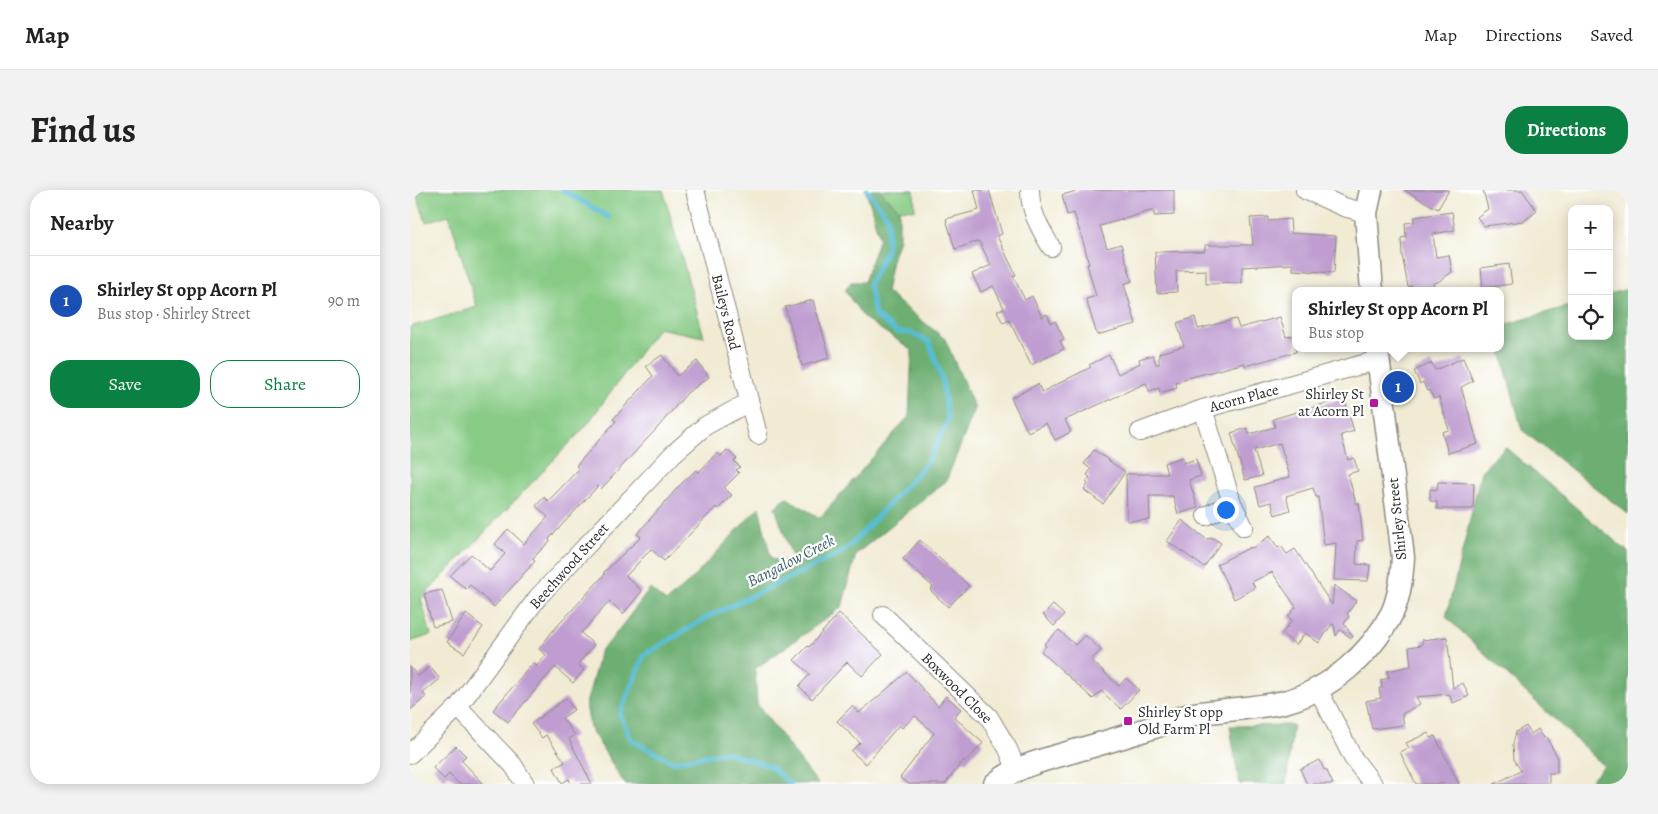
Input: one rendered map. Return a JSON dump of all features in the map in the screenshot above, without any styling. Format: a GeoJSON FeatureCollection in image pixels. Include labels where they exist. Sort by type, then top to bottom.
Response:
{"type":"FeatureCollection","features":[{"type":"Feature","properties":{"kind":"street","name":"Baileys Road"},"geometry":{"type":"LineString","coordinates":[[695,190],[758,435]]}},
{"type":"Feature","properties":{"kind":"street"},"geometry":{"type":"LineString","coordinates":[[1030,190],[1034,214],[1051,247]]}},
{"type":"Feature","properties":{"kind":"street"},"geometry":{"type":"LineString","coordinates":[[1305,190],[1344,207],[1366,213]]}},
{"type":"Feature","properties":{"kind":"street"},"geometry":{"type":"LineString","coordinates":[[1371,190],[1366,213],[1372,287]]}},
{"type":"Feature","properties":{"kind":"street","name":"Acorn Place"},"geometry":{"type":"LineString","coordinates":[[1140,432],[1203,409],[1378,354]]}},
{"type":"Feature","properties":{"kind":"street","name":"Shirley Street"},"geometry":{"type":"LineString","coordinates":[[995,784],[1003,777],[1052,758],[1192,715],[1265,706],[1286,701],[1318,689],[1340,673],[1370,646],[1392,612],[1401,578],[1403,558],[1378,354]]}},
{"type":"Feature","properties":{"kind":"street","name":"Beechwood Street"},"geometry":{"type":"LineString","coordinates":[[410,754],[458,707],[538,597],[673,454],[705,426],[749,402]]}},
{"type":"Feature","properties":{"kind":"street"},"geometry":{"type":"LineString","coordinates":[[1203,409],[1232,503],[1244,527]]}},
{"type":"Feature","properties":{"kind":"street"},"geometry":{"type":"LineString","coordinates":[[1206,516],[1232,503]]}},
{"type":"Feature","properties":{"kind":"street","name":"Boxwood Close"},"geometry":{"type":"LineString","coordinates":[[883,615],[989,716],[1008,749],[1017,771]]}},
{"type":"Feature","properties":{"kind":"street"},"geometry":{"type":"LineString","coordinates":[[1318,689],[1353,758],[1373,784]]}},
{"type":"Feature","properties":{"kind":"street"},"geometry":{"type":"LineString","coordinates":[[458,707],[513,765],[526,784]]}},
{"type":"Feature","properties":{"kind":"green space"},"geometry":{"type":"Polygon","coordinates":[[[415,190],[663,190],[704,337],[658,328],[585,427],[421,599],[431,635],[410,642],[410,327],[477,307],[449,215],[426,222],[415,190]]]}},
{"type":"Feature","properties":{"kind":"green space"},"geometry":{"type":"Polygon","coordinates":[[[865,190],[880,190],[899,209],[899,239],[892,260],[886,292],[945,339],[975,409],[946,481],[856,554],[842,607],[755,669],[757,704],[818,784],[626,784],[590,728],[586,704],[601,649],[610,641],[650,589],[666,602],[690,581],[759,507],[771,559],[794,563],[775,507],[787,498],[820,518],[909,416],[912,350],[864,318],[845,291],[851,282],[864,282],[879,238],[865,190]]]}},
{"type":"Feature","properties":{"kind":"green space"},"geometry":{"type":"Polygon","coordinates":[[[880,190],[914,190],[915,210],[899,209],[880,190]]]}},
{"type":"Feature","properties":{"kind":"green space"},"geometry":{"type":"Polygon","coordinates":[[[1628,289],[1628,514],[1522,430],[1501,352],[1504,352],[1504,325],[1568,306],[1568,340],[1613,340],[1613,293],[1628,289]]]}},
{"type":"Feature","properties":{"kind":"green space"},"geometry":{"type":"Polygon","coordinates":[[[1505,447],[1628,552],[1628,784],[1587,784],[1604,766],[1446,617],[1481,471],[1505,447]]]}},
{"type":"Feature","properties":{"kind":"green space"},"geometry":{"type":"Polygon","coordinates":[[[1293,725],[1286,784],[1239,784],[1230,726],[1293,725]]]}},
{"type":"Feature","properties":{"kind":"building"},"geometry":{"type":"Polygon","coordinates":[[[974,190],[989,190],[1002,234],[997,236],[1016,275],[1013,276],[1025,300],[1032,296],[1042,317],[1047,314],[1051,323],[1055,321],[1064,339],[1060,341],[1064,349],[1031,365],[1009,320],[1003,323],[997,311],[1004,308],[993,286],[981,292],[972,274],[991,265],[979,241],[955,249],[946,219],[979,210],[974,190]]]}},
{"type":"Feature","properties":{"kind":"building"},"geometry":{"type":"Polygon","coordinates":[[[1080,190],[1174,190],[1174,215],[1154,216],[1154,210],[1100,226],[1107,248],[1121,244],[1132,281],[1124,284],[1136,324],[1097,335],[1086,299],[1096,296],[1087,264],[1089,264],[1085,248],[1074,213],[1067,215],[1062,195],[1080,190]]]}},
{"type":"Feature","properties":{"kind":"building"},"geometry":{"type":"Polygon","coordinates":[[[1404,190],[1449,190],[1438,209],[1404,190]]]}},
{"type":"Feature","properties":{"kind":"building"},"geometry":{"type":"Polygon","coordinates":[[[1483,190],[1522,190],[1537,211],[1524,221],[1484,226],[1477,217],[1488,209],[1483,190]]]}},
{"type":"Feature","properties":{"kind":"building"},"geometry":{"type":"Polygon","coordinates":[[[1452,212],[1455,230],[1433,234],[1436,257],[1449,255],[1452,272],[1438,282],[1433,283],[1434,287],[1408,287],[1401,238],[1406,237],[1405,223],[1414,222],[1414,217],[1452,212]]]}},
{"type":"Feature","properties":{"kind":"building"},"geometry":{"type":"Polygon","coordinates":[[[1268,217],[1268,221],[1290,219],[1291,233],[1336,236],[1334,273],[1293,270],[1293,264],[1242,267],[1242,283],[1206,284],[1206,270],[1176,271],[1177,292],[1157,293],[1155,252],[1205,251],[1205,245],[1253,245],[1250,218],[1268,217]]]}},
{"type":"Feature","properties":{"kind":"building"},"geometry":{"type":"Polygon","coordinates":[[[1509,264],[1512,284],[1483,287],[1481,268],[1509,264]]]}},
{"type":"Feature","properties":{"kind":"building"},"geometry":{"type":"Polygon","coordinates":[[[813,300],[830,358],[802,366],[785,307],[813,300]]]}},
{"type":"Feature","properties":{"kind":"building"},"geometry":{"type":"Polygon","coordinates":[[[1195,317],[1198,329],[1236,319],[1239,328],[1280,317],[1286,337],[1292,336],[1292,352],[1296,352],[1245,366],[1245,363],[1184,379],[1176,383],[1177,388],[1160,393],[1159,388],[1149,391],[1146,383],[1065,420],[1071,432],[1055,440],[1046,423],[1028,432],[1011,398],[1038,384],[1042,392],[1091,367],[1089,365],[1109,355],[1118,374],[1140,363],[1139,359],[1153,355],[1156,364],[1159,364],[1159,353],[1184,346],[1177,323],[1195,317]]]}},
{"type":"Feature","properties":{"kind":"building"},"geometry":{"type":"Polygon","coordinates":[[[662,355],[677,376],[697,361],[709,377],[687,393],[601,489],[598,486],[549,539],[550,541],[532,559],[535,561],[494,607],[470,585],[466,589],[450,576],[471,554],[490,571],[505,554],[495,544],[508,529],[524,544],[548,517],[536,506],[544,497],[548,501],[579,469],[576,466],[616,421],[613,419],[653,376],[646,366],[662,355]]]}},
{"type":"Feature","properties":{"kind":"building"},"geometry":{"type":"Polygon","coordinates":[[[1463,358],[1473,381],[1461,387],[1478,444],[1448,453],[1442,432],[1449,430],[1439,397],[1434,399],[1429,390],[1427,391],[1423,382],[1420,384],[1414,371],[1432,363],[1435,370],[1463,358]]]}},
{"type":"Feature","properties":{"kind":"building"},"geometry":{"type":"Polygon","coordinates":[[[1344,398],[1354,431],[1341,435],[1348,460],[1354,458],[1358,471],[1348,474],[1356,503],[1359,503],[1363,540],[1357,541],[1356,564],[1370,565],[1368,581],[1334,580],[1336,543],[1324,545],[1318,497],[1316,497],[1313,488],[1286,496],[1290,510],[1275,515],[1271,502],[1260,505],[1255,487],[1290,477],[1280,443],[1254,450],[1262,476],[1245,480],[1231,433],[1247,428],[1249,434],[1275,427],[1273,419],[1344,398]]]}},
{"type":"Feature","properties":{"kind":"building"},"geometry":{"type":"Polygon","coordinates":[[[727,450],[737,459],[734,461],[740,467],[736,470],[739,473],[724,488],[732,495],[718,509],[716,507],[664,561],[651,549],[626,576],[642,591],[623,614],[610,601],[581,633],[594,645],[578,664],[584,670],[573,683],[555,667],[508,722],[493,710],[533,663],[537,666],[546,655],[539,649],[551,633],[605,574],[603,573],[641,537],[637,534],[680,485],[696,470],[699,472],[717,453],[721,456],[727,450]]]}},
{"type":"Feature","properties":{"kind":"building"},"geometry":{"type":"Polygon","coordinates":[[[1094,450],[1125,472],[1103,504],[1084,490],[1088,484],[1086,482],[1090,477],[1087,475],[1091,469],[1084,464],[1094,450]]]}},
{"type":"Feature","properties":{"kind":"building"},"geometry":{"type":"Polygon","coordinates":[[[1182,457],[1184,463],[1196,459],[1201,476],[1189,480],[1198,508],[1178,514],[1173,496],[1149,496],[1150,520],[1127,521],[1126,474],[1167,474],[1164,463],[1182,457]]]}},
{"type":"Feature","properties":{"kind":"building"},"geometry":{"type":"Polygon","coordinates":[[[1438,482],[1474,483],[1473,509],[1437,509],[1437,502],[1430,501],[1430,489],[1437,490],[1438,482]]]}},
{"type":"Feature","properties":{"kind":"building"},"geometry":{"type":"Polygon","coordinates":[[[1182,520],[1206,539],[1213,538],[1221,543],[1204,567],[1167,541],[1182,520]]]}},
{"type":"Feature","properties":{"kind":"building"},"geometry":{"type":"Polygon","coordinates":[[[1270,536],[1278,548],[1281,546],[1287,554],[1295,549],[1332,605],[1334,585],[1356,601],[1347,614],[1349,616],[1344,624],[1353,637],[1351,638],[1340,630],[1336,636],[1334,625],[1332,624],[1319,643],[1305,633],[1296,645],[1282,634],[1292,620],[1288,617],[1296,607],[1272,572],[1252,582],[1255,588],[1234,599],[1217,564],[1252,548],[1270,536]]]}},
{"type":"Feature","properties":{"kind":"building"},"geometry":{"type":"Polygon","coordinates":[[[920,540],[969,586],[948,607],[930,590],[933,587],[903,559],[920,540]]]}},
{"type":"Feature","properties":{"kind":"building"},"geometry":{"type":"Polygon","coordinates":[[[442,590],[452,622],[433,627],[424,594],[442,590]]]}},
{"type":"Feature","properties":{"kind":"building"},"geometry":{"type":"Polygon","coordinates":[[[1053,605],[1064,615],[1054,626],[1043,615],[1053,605]]]}},
{"type":"Feature","properties":{"kind":"building"},"geometry":{"type":"Polygon","coordinates":[[[839,613],[883,654],[862,676],[847,662],[812,699],[799,686],[810,674],[794,660],[809,647],[839,613]]]}},
{"type":"Feature","properties":{"kind":"building"},"geometry":{"type":"Polygon","coordinates":[[[466,614],[483,627],[464,653],[447,642],[466,614]]]}},
{"type":"Feature","properties":{"kind":"building"},"geometry":{"type":"Polygon","coordinates":[[[1059,630],[1075,645],[1085,635],[1101,650],[1091,660],[1119,686],[1126,678],[1139,690],[1121,709],[1101,691],[1093,699],[1041,651],[1046,646],[1044,644],[1059,630]]]}},
{"type":"Feature","properties":{"kind":"building"},"geometry":{"type":"Polygon","coordinates":[[[1447,637],[1453,688],[1463,683],[1469,696],[1453,703],[1449,694],[1416,697],[1420,704],[1402,714],[1404,725],[1372,729],[1366,701],[1381,698],[1379,688],[1382,688],[1381,680],[1389,678],[1387,671],[1411,666],[1409,647],[1422,645],[1422,640],[1447,637]]]}},
{"type":"Feature","properties":{"kind":"building"},"geometry":{"type":"Polygon","coordinates":[[[410,667],[418,676],[430,667],[440,679],[423,693],[426,697],[410,710],[410,667]]]}},
{"type":"Feature","properties":{"kind":"building"},"geometry":{"type":"Polygon","coordinates":[[[907,672],[938,706],[946,696],[961,709],[954,717],[983,743],[966,762],[964,760],[945,784],[909,784],[900,778],[934,733],[915,716],[902,728],[899,725],[866,764],[851,751],[860,743],[837,721],[852,706],[859,713],[907,672]]]}},
{"type":"Feature","properties":{"kind":"building"},"geometry":{"type":"Polygon","coordinates":[[[566,698],[574,710],[562,718],[575,735],[569,739],[592,784],[571,784],[569,779],[562,783],[554,768],[565,762],[546,735],[542,738],[531,724],[566,698]]]}},
{"type":"Feature","properties":{"kind":"building"},"geometry":{"type":"Polygon","coordinates":[[[1526,726],[1531,734],[1538,729],[1544,738],[1546,737],[1557,756],[1557,773],[1549,773],[1549,784],[1494,784],[1521,771],[1514,759],[1513,744],[1516,732],[1526,726]]]}},
{"type":"Feature","properties":{"kind":"building"},"geometry":{"type":"Polygon","coordinates":[[[1428,733],[1431,738],[1435,736],[1459,784],[1416,784],[1400,752],[1409,748],[1406,743],[1428,733]]]}},
{"type":"Feature","properties":{"kind":"building"},"geometry":{"type":"Polygon","coordinates":[[[456,746],[466,756],[461,760],[484,784],[459,784],[449,774],[444,779],[433,768],[456,746]]]}},
{"type":"Feature","properties":{"kind":"building"},"geometry":{"type":"Polygon","coordinates":[[[1320,760],[1333,784],[1307,784],[1300,769],[1320,760]]]}},
{"type":"Feature","properties":{"kind":"waterway"},"geometry":{"type":"LineString","coordinates":[[562,190],[609,217]]}},
{"type":"Feature","properties":{"kind":"waterway","name":"Bangalow Creek"},"geometry":{"type":"LineString","coordinates":[[790,784],[771,767],[726,752],[673,762],[631,740],[620,714],[644,655],[708,617],[839,554],[851,545],[927,463],[948,421],[942,379],[929,342],[912,333],[897,332],[875,315],[869,285],[887,249],[888,217],[867,190]]}},
{"type":"Feature","properties":{"kind":"place","name":"Shirley St opp Acorn Pl"},"geometry":{"type":"Point","coordinates":[1398,387]}},
{"type":"Feature","properties":{"kind":"place","name":"Shirley St at Acorn Pl"},"geometry":{"type":"Point","coordinates":[1374,403]}},
{"type":"Feature","properties":{"kind":"place","name":"Shirley St opp Old Farm Pl"},"geometry":{"type":"Point","coordinates":[1128,721]}}]}
